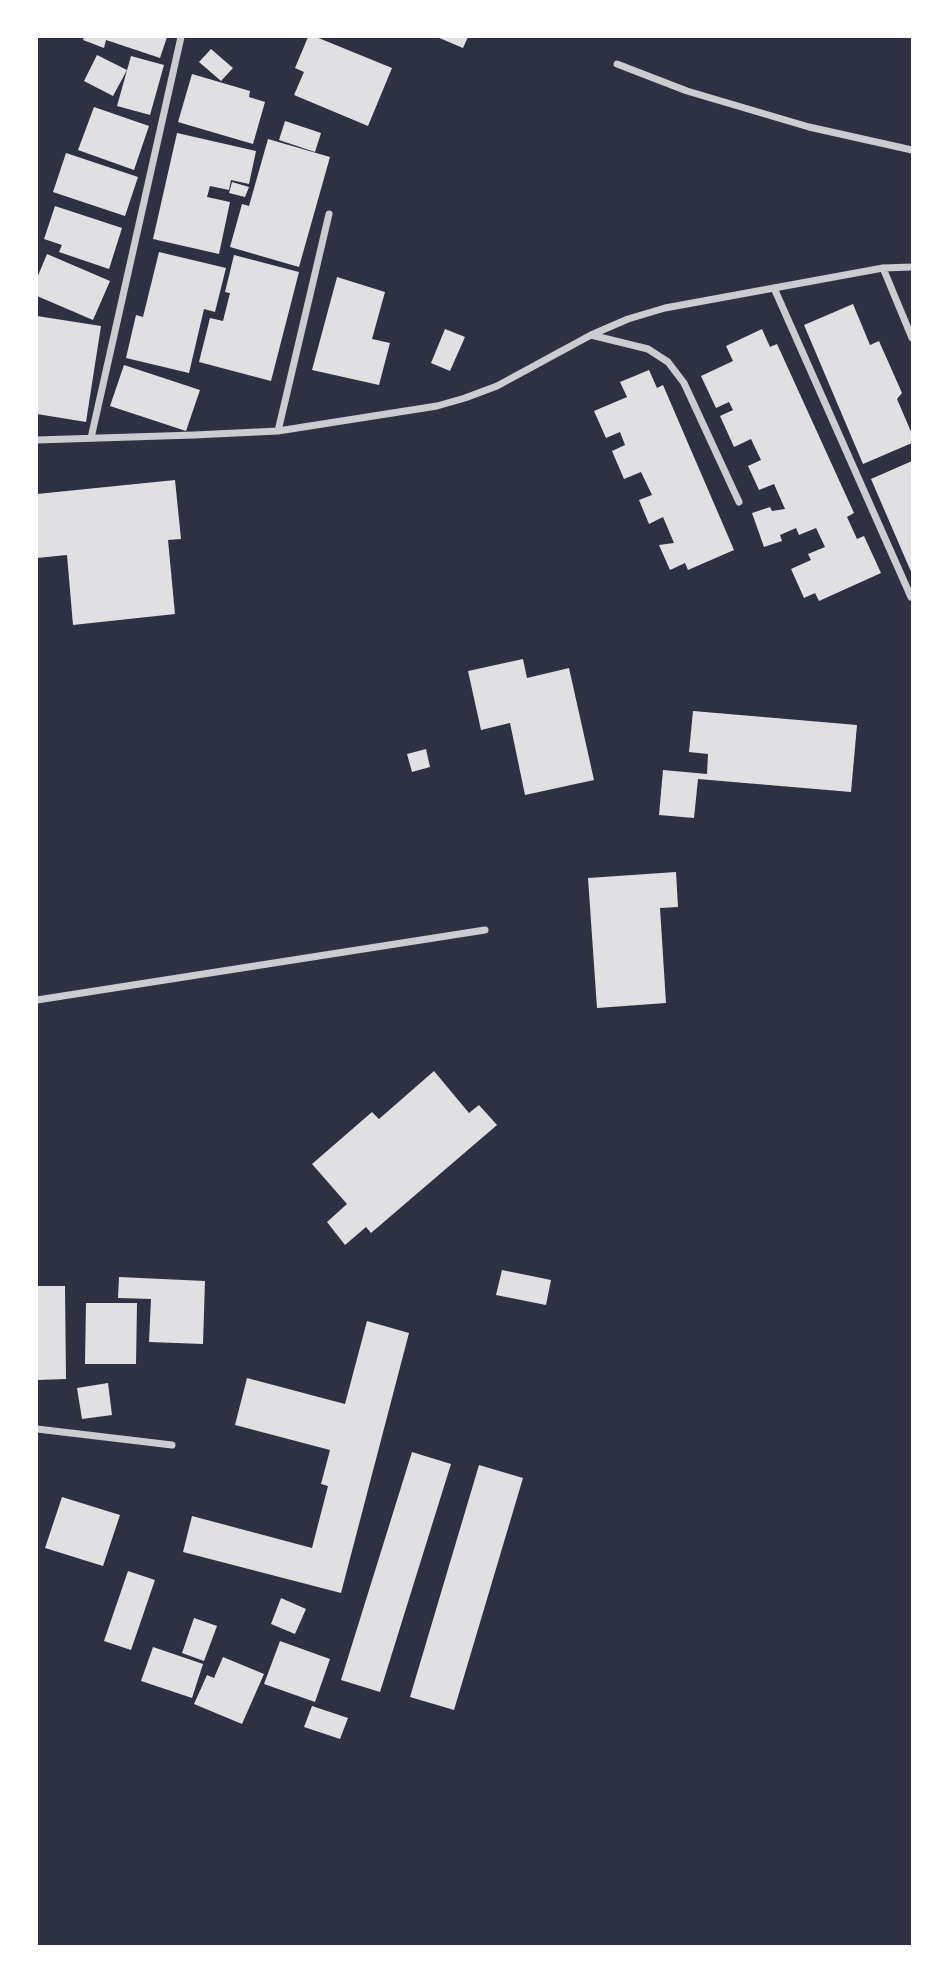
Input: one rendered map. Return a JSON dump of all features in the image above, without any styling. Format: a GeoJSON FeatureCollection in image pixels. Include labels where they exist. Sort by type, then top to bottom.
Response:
{"type":"FeatureCollection","features":[{"type":"Feature","properties":{"kind":"street"},"geometry":{"type":"LineString","coordinates":[[91,438],[181,37]]}},
{"type":"Feature","properties":{"kind":"street"},"geometry":{"type":"LineString","coordinates":[[617,64],[687,90],[809,127],[912,150]]}},
{"type":"Feature","properties":{"kind":"street"},"geometry":{"type":"LineString","coordinates":[[278,430],[329,214]]}},
{"type":"Feature","properties":{"kind":"street"},"geometry":{"type":"LineString","coordinates":[[37,440],[278,430],[437,406],[497,386],[591,335],[665,307],[883,268],[912,268]]}},
{"type":"Feature","properties":{"kind":"street"},"geometry":{"type":"LineString","coordinates":[[883,268],[912,338]]}},
{"type":"Feature","properties":{"kind":"street"},"geometry":{"type":"LineString","coordinates":[[774,288],[911,597]]}},
{"type":"Feature","properties":{"kind":"street"},"geometry":{"type":"LineString","coordinates":[[591,335],[648,349],[668,362],[684,383],[739,502]]}},
{"type":"Feature","properties":{"kind":"street"},"geometry":{"type":"LineString","coordinates":[[37,1000],[485,930]]}},
{"type":"Feature","properties":{"kind":"street"},"geometry":{"type":"LineString","coordinates":[[37,1429],[173,1446]]}},
{"type":"Feature","properties":{"kind":"building"},"geometry":{"type":"Polygon","coordinates":[[[84,37],[167,37],[160,58],[106,40],[104,48],[83,40],[84,37]]]}},
{"type":"Feature","properties":{"kind":"building"},"geometry":{"type":"Polygon","coordinates":[[[308,37],[316,37],[392,68],[368,126],[294,95],[304,72],[295,68],[308,37]]]}},
{"type":"Feature","properties":{"kind":"building"},"geometry":{"type":"Polygon","coordinates":[[[437,37],[468,37],[463,48],[437,37]]]}},
{"type":"Feature","properties":{"kind":"building"},"geometry":{"type":"Polygon","coordinates":[[[211,49],[233,68],[221,81],[199,62],[211,49]]]}},
{"type":"Feature","properties":{"kind":"building"},"geometry":{"type":"Polygon","coordinates":[[[97,55],[127,70],[113,96],[84,81],[97,55]]]}},
{"type":"Feature","properties":{"kind":"building"},"geometry":{"type":"Polygon","coordinates":[[[131,56],[164,65],[150,115],[117,106],[131,56]]]}},
{"type":"Feature","properties":{"kind":"building"},"geometry":{"type":"Polygon","coordinates":[[[192,74],[250,91],[249,97],[265,102],[253,144],[178,122],[192,74]]]}},
{"type":"Feature","properties":{"kind":"building"},"geometry":{"type":"Polygon","coordinates":[[[94,107],[149,126],[134,170],[78,150],[94,107]]]}},
{"type":"Feature","properties":{"kind":"building"},"geometry":{"type":"Polygon","coordinates":[[[285,121],[321,133],[315,152],[279,140],[285,121]]]}},
{"type":"Feature","properties":{"kind":"building"},"geometry":{"type":"Polygon","coordinates":[[[177,133],[256,151],[249,184],[231,180],[229,190],[210,186],[207,197],[230,202],[219,254],[153,239],[177,133]]]}},
{"type":"Feature","properties":{"kind":"building"},"geometry":{"type":"Polygon","coordinates":[[[268,139],[330,157],[299,267],[230,247],[242,204],[249,206],[268,139]]]}},
{"type":"Feature","properties":{"kind":"building"},"geometry":{"type":"Polygon","coordinates":[[[66,153],[138,177],[125,216],[53,192],[66,153]]]}},
{"type":"Feature","properties":{"kind":"building"},"geometry":{"type":"Polygon","coordinates":[[[232,182],[249,187],[245,197],[229,193],[232,182]]]}},
{"type":"Feature","properties":{"kind":"building"},"geometry":{"type":"Polygon","coordinates":[[[55,206],[122,228],[109,269],[59,252],[62,245],[44,239],[55,206]]]}},
{"type":"Feature","properties":{"kind":"building"},"geometry":{"type":"Polygon","coordinates":[[[159,252],[226,268],[215,312],[204,309],[189,373],[126,358],[136,315],[143,317],[159,252]]]}},
{"type":"Feature","properties":{"kind":"building"},"geometry":{"type":"Polygon","coordinates":[[[47,254],[110,281],[93,320],[37,296],[37,278],[47,254]]]}},
{"type":"Feature","properties":{"kind":"building"},"geometry":{"type":"Polygon","coordinates":[[[234,255],[299,272],[271,381],[199,362],[210,318],[223,321],[230,293],[225,292],[234,255]]]}},
{"type":"Feature","properties":{"kind":"building"},"geometry":{"type":"Polygon","coordinates":[[[337,277],[385,292],[372,339],[390,343],[379,385],[312,370],[337,277]]]}},
{"type":"Feature","properties":{"kind":"building"},"geometry":{"type":"Polygon","coordinates":[[[853,304],[870,345],[879,341],[902,393],[897,399],[912,434],[912,443],[863,464],[804,325],[853,304]]]}},
{"type":"Feature","properties":{"kind":"building"},"geometry":{"type":"Polygon","coordinates":[[[37,316],[101,326],[86,422],[37,414],[37,316]]]}},
{"type":"Feature","properties":{"kind":"building"},"geometry":{"type":"Polygon","coordinates":[[[445,329],[465,337],[450,371],[431,363],[445,329]]]}},
{"type":"Feature","properties":{"kind":"building"},"geometry":{"type":"Polygon","coordinates":[[[762,329],[770,347],[777,344],[854,513],[847,517],[857,539],[864,536],[881,573],[819,601],[815,593],[804,598],[791,569],[811,560],[808,554],[825,547],[816,528],[799,535],[796,528],[780,535],[782,541],[764,547],[752,513],[770,507],[772,511],[785,509],[774,484],[759,490],[748,466],[761,460],[751,439],[734,447],[720,416],[733,410],[729,402],[716,408],[701,376],[733,361],[726,346],[762,329]]]}},
{"type":"Feature","properties":{"kind":"building"},"geometry":{"type":"Polygon","coordinates":[[[124,365],[200,390],[186,431],[110,406],[124,365]]]}},
{"type":"Feature","properties":{"kind":"building"},"geometry":{"type":"Polygon","coordinates":[[[649,370],[657,388],[663,385],[734,550],[688,570],[685,563],[670,570],[659,545],[674,543],[663,517],[649,524],[639,500],[652,495],[641,472],[624,479],[612,451],[625,445],[620,432],[606,438],[594,411],[627,397],[620,382],[649,370]]]}},
{"type":"Feature","properties":{"kind":"building"},"geometry":{"type":"Polygon","coordinates":[[[912,461],[912,574],[871,479],[912,461]]]}},
{"type":"Feature","properties":{"kind":"building"},"geometry":{"type":"Polygon","coordinates":[[[175,480],[181,539],[168,540],[175,614],[73,625],[67,555],[37,558],[37,494],[175,480]]]}},
{"type":"Feature","properties":{"kind":"building"},"geometry":{"type":"Polygon","coordinates":[[[523,659],[527,678],[569,668],[594,780],[525,795],[510,723],[481,730],[468,671],[523,659]]]}},
{"type":"Feature","properties":{"kind":"building"},"geometry":{"type":"Polygon","coordinates":[[[693,711],[857,725],[851,792],[698,779],[694,818],[659,815],[663,770],[707,774],[708,754],[689,752],[693,711]]]}},
{"type":"Feature","properties":{"kind":"building"},"geometry":{"type":"Polygon","coordinates":[[[426,749],[430,767],[412,772],[407,754],[426,749]]]}},
{"type":"Feature","properties":{"kind":"building"},"geometry":{"type":"Polygon","coordinates":[[[676,872],[678,907],[660,908],[666,1003],[597,1008],[588,878],[676,872]]]}},
{"type":"Feature","properties":{"kind":"building"},"geometry":{"type":"Polygon","coordinates":[[[434,1071],[469,1113],[479,1105],[497,1125],[371,1233],[366,1227],[345,1245],[327,1222],[347,1204],[312,1164],[372,1112],[379,1119],[434,1071]]]}},
{"type":"Feature","properties":{"kind":"building"},"geometry":{"type":"Polygon","coordinates":[[[502,1270],[551,1280],[546,1305],[496,1295],[502,1270]]]}},
{"type":"Feature","properties":{"kind":"building"},"geometry":{"type":"Polygon","coordinates":[[[119,1277],[205,1281],[203,1344],[149,1342],[151,1299],[118,1298],[119,1277]]]}},
{"type":"Feature","properties":{"kind":"building"},"geometry":{"type":"Polygon","coordinates":[[[37,1286],[65,1286],[66,1379],[37,1380],[37,1286]]]}},
{"type":"Feature","properties":{"kind":"building"},"geometry":{"type":"Polygon","coordinates":[[[86,1303],[137,1303],[136,1364],[85,1364],[86,1303]]]}},
{"type":"Feature","properties":{"kind":"building"},"geometry":{"type":"Polygon","coordinates":[[[367,1321],[409,1333],[341,1593],[183,1552],[192,1516],[312,1548],[328,1486],[321,1484],[330,1450],[235,1425],[247,1378],[345,1404],[367,1321]]]}},
{"type":"Feature","properties":{"kind":"building"},"geometry":{"type":"Polygon","coordinates":[[[108,1383],[112,1415],[82,1419],[77,1388],[108,1383]]]}},
{"type":"Feature","properties":{"kind":"building"},"geometry":{"type":"Polygon","coordinates":[[[412,1452],[451,1464],[380,1692],[341,1680],[412,1452]]]}},
{"type":"Feature","properties":{"kind":"building"},"geometry":{"type":"Polygon","coordinates":[[[479,1465],[523,1478],[454,1710],[410,1697],[479,1465]]]}},
{"type":"Feature","properties":{"kind":"building"},"geometry":{"type":"Polygon","coordinates":[[[62,1497],[120,1515],[103,1566],[45,1548],[62,1497]]]}},
{"type":"Feature","properties":{"kind":"building"},"geometry":{"type":"Polygon","coordinates":[[[128,1571],[155,1580],[131,1650],[104,1641],[128,1571]]]}},
{"type":"Feature","properties":{"kind":"building"},"geometry":{"type":"Polygon","coordinates":[[[281,1598],[306,1609],[295,1634],[271,1624],[281,1598]]]}},
{"type":"Feature","properties":{"kind":"building"},"geometry":{"type":"Polygon","coordinates":[[[194,1618],[217,1626],[204,1661],[182,1653],[194,1618]]]}},
{"type":"Feature","properties":{"kind":"building"},"geometry":{"type":"Polygon","coordinates":[[[280,1641],[330,1659],[315,1702],[264,1684],[280,1641]]]}},
{"type":"Feature","properties":{"kind":"building"},"geometry":{"type":"Polygon","coordinates":[[[153,1647],[203,1664],[192,1698],[141,1681],[153,1647]]]}},
{"type":"Feature","properties":{"kind":"building"},"geometry":{"type":"Polygon","coordinates":[[[223,1657],[264,1674],[242,1724],[194,1704],[207,1675],[214,1678],[223,1657]]]}},
{"type":"Feature","properties":{"kind":"building"},"geometry":{"type":"Polygon","coordinates":[[[312,1706],[348,1718],[340,1739],[304,1727],[312,1706]]]}}]}
